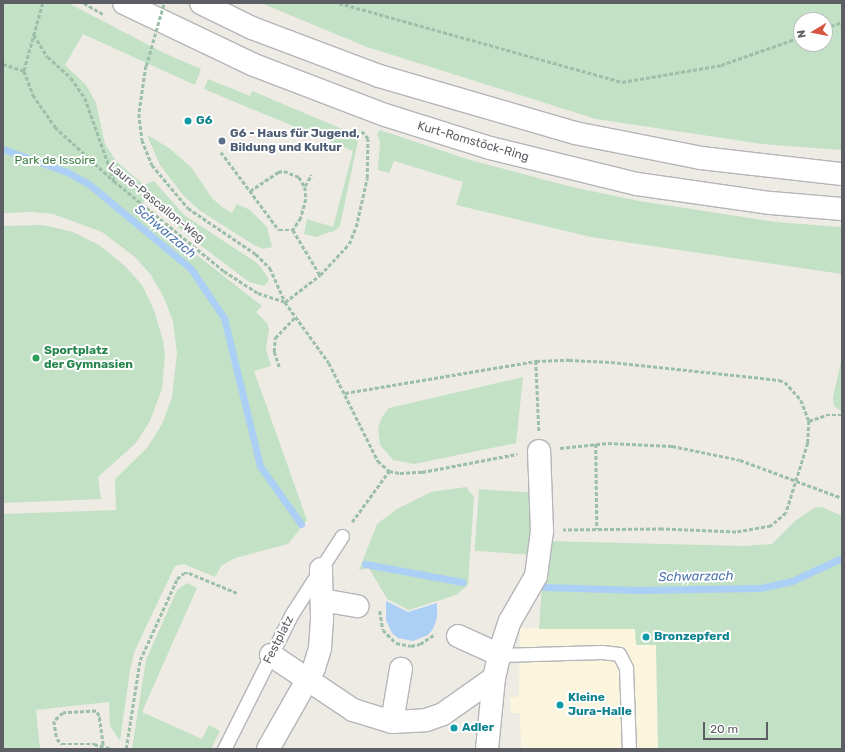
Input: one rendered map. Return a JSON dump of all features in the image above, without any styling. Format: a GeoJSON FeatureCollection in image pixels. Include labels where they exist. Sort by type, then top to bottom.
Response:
{"type":"FeatureCollection","features":[{"type":"Feature","properties":{"kind":"main road"},"geometry":{"type":"LineString","coordinates":[[201,3],[252,28],[379,76],[575,133],[701,158],[842,174]]}},
{"type":"Feature","properties":{"kind":"main road","name":"Kurt-Romstöck-Ring"},"geometry":{"type":"LineString","coordinates":[[117,11],[385,115],[490,148],[636,184],[771,203],[842,209]]}},
{"type":"Feature","properties":{"kind":"main road"},"geometry":{"type":"LineString","coordinates":[[487,749],[494,678],[500,655],[510,621],[536,576],[542,530],[539,451]]}},
{"type":"Feature","properties":{"kind":"main road"},"geometry":{"type":"LineString","coordinates":[[268,749],[307,680],[320,648],[322,600],[321,569]]}},
{"type":"Feature","properties":{"kind":"main road"},"geometry":{"type":"LineString","coordinates":[[322,600],[357,606]]}},
{"type":"Feature","properties":{"kind":"main road"},"geometry":{"type":"LineString","coordinates":[[448,633],[500,655]]}},
{"type":"Feature","properties":{"kind":"main road"},"geometry":{"type":"LineString","coordinates":[[271,655],[353,710],[392,722],[426,720],[443,714],[494,678]]}},
{"type":"Feature","properties":{"kind":"main road"},"geometry":{"type":"LineString","coordinates":[[392,722],[401,669]]}},
{"type":"Feature","properties":{"kind":"lane","name":"Festplatz"},"geometry":{"type":"LineString","coordinates":[[224,749],[291,615],[342,536]]}},
{"type":"Feature","properties":{"kind":"lane"},"geometry":{"type":"LineString","coordinates":[[500,655],[602,652],[619,654],[626,668],[629,749]]}},
{"type":"Feature","properties":{"kind":"path"},"geometry":{"type":"LineString","coordinates":[[3,64],[24,71],[33,34],[43,3]]}},
{"type":"Feature","properties":{"kind":"path"},"geometry":{"type":"LineString","coordinates":[[84,3],[117,11]]}},
{"type":"Feature","properties":{"kind":"path"},"geometry":{"type":"LineString","coordinates":[[164,3],[146,66],[139,114],[142,140],[152,165],[188,208],[266,263],[278,280],[285,302],[320,274],[349,244],[364,196],[369,147],[367,136],[356,129]]}},
{"type":"Feature","properties":{"kind":"path"},"geometry":{"type":"LineString","coordinates":[[339,3],[622,82],[721,65],[793,40]]}},
{"type":"Feature","properties":{"kind":"path"},"geometry":{"type":"LineString","coordinates":[[33,34],[48,57],[71,78],[85,98],[114,181]]}},
{"type":"Feature","properties":{"kind":"path"},"geometry":{"type":"LineString","coordinates":[[149,39],[156,42]]}},
{"type":"Feature","properties":{"kind":"path","name":"Laure-Pascallon-Weg"},"geometry":{"type":"LineString","coordinates":[[24,71],[33,95],[55,127],[114,181],[242,284],[258,293],[285,302]]}},
{"type":"Feature","properties":{"kind":"path"},"geometry":{"type":"LineString","coordinates":[[221,152],[279,230],[293,230]]}},
{"type":"Feature","properties":{"kind":"path"},"geometry":{"type":"LineString","coordinates":[[250,192],[270,176],[284,171],[299,177],[305,187]]}},
{"type":"Feature","properties":{"kind":"path"},"geometry":{"type":"LineString","coordinates":[[293,230],[305,208],[305,187],[311,175]]}},
{"type":"Feature","properties":{"kind":"path"},"geometry":{"type":"LineString","coordinates":[[293,230],[320,274]]}},
{"type":"Feature","properties":{"kind":"path"},"geometry":{"type":"LineString","coordinates":[[279,367],[274,352],[275,338],[295,317]]}},
{"type":"Feature","properties":{"kind":"path"},"geometry":{"type":"LineString","coordinates":[[345,393],[536,361],[611,362],[779,380],[786,382],[802,400],[809,421],[808,442],[786,513],[771,526],[736,532],[597,529],[542,530]]}},
{"type":"Feature","properties":{"kind":"path"},"geometry":{"type":"LineString","coordinates":[[536,361],[539,451]]}},
{"type":"Feature","properties":{"kind":"path"},"geometry":{"type":"LineString","coordinates":[[809,421],[826,415],[842,415]]}},
{"type":"Feature","properties":{"kind":"path"},"geometry":{"type":"LineString","coordinates":[[596,444],[597,529]]}},
{"type":"Feature","properties":{"kind":"path"},"geometry":{"type":"LineString","coordinates":[[342,536],[389,471]]}},
{"type":"Feature","properties":{"kind":"path"},"geometry":{"type":"LineString","coordinates":[[126,749],[140,660],[177,579],[184,573],[189,573],[237,593]]}},
{"type":"Feature","properties":{"kind":"path"},"geometry":{"type":"LineString","coordinates":[[380,610],[383,630],[396,643],[411,646],[448,633]]}},
{"type":"Feature","properties":{"kind":"path"},"geometry":{"type":"LineString","coordinates":[[103,745],[99,716],[96,712],[63,713],[54,720],[56,739],[62,744],[103,745],[113,749]]}},
{"type":"Feature","properties":{"kind":"shaded area"},"geometry":{"type":"Polygon","coordinates":[[[520,628],[636,629],[656,645],[658,749],[521,749],[520,713],[511,713],[510,698],[519,696],[520,628]]]}},
{"type":"Feature","properties":{"kind":"green space","name":"Park de Issoire"},"geometry":{"type":"Polygon","coordinates":[[[3,3],[68,3],[164,53],[201,69],[195,85],[83,34],[65,65],[86,85],[96,103],[105,144],[116,161],[144,185],[154,181],[184,215],[254,261],[261,267],[269,280],[264,286],[249,282],[187,235],[146,198],[138,209],[262,306],[256,312],[267,323],[269,329],[266,349],[271,366],[254,371],[307,520],[288,544],[235,558],[221,566],[215,577],[184,564],[175,566],[135,650],[130,670],[120,741],[110,726],[109,702],[36,710],[40,749],[3,749],[3,514],[116,510],[115,479],[147,448],[162,424],[172,397],[177,353],[173,321],[164,298],[151,275],[135,257],[102,232],[53,214],[33,212],[3,213],[3,3]]]}},
{"type":"Feature","properties":{"kind":"green space"},"geometry":{"type":"Polygon","coordinates":[[[261,3],[842,3],[842,150],[762,144],[596,119],[367,47],[261,3]]]}},
{"type":"Feature","properties":{"kind":"green space"},"geometry":{"type":"Polygon","coordinates":[[[208,79],[250,96],[252,91],[359,136],[340,226],[336,230],[316,237],[304,234],[307,219],[333,227],[353,151],[204,89],[208,79]]]}},
{"type":"Feature","properties":{"kind":"green space"},"geometry":{"type":"Polygon","coordinates":[[[380,130],[470,160],[572,187],[639,201],[775,222],[842,227],[842,274],[591,237],[456,205],[463,182],[394,161],[389,173],[378,170],[380,142],[377,134],[380,130]]]}},
{"type":"Feature","properties":{"kind":"green space"},"geometry":{"type":"Polygon","coordinates":[[[147,135],[169,148],[191,167],[212,198],[222,207],[232,213],[237,204],[250,210],[267,227],[272,247],[263,249],[254,245],[199,210],[183,195],[160,165],[147,135]]]}},
{"type":"Feature","properties":{"kind":"green space"},"geometry":{"type":"Polygon","coordinates":[[[43,225],[73,232],[99,245],[125,266],[142,285],[154,310],[163,341],[165,355],[162,389],[150,421],[136,443],[98,477],[101,499],[3,503],[3,226],[43,225]]]}},
{"type":"Feature","properties":{"kind":"green space"},"geometry":{"type":"Polygon","coordinates":[[[842,358],[841,411],[834,406],[833,397],[842,358]]]}},
{"type":"Feature","properties":{"kind":"green space"},"geometry":{"type":"Polygon","coordinates":[[[523,377],[516,443],[414,464],[393,460],[380,445],[378,428],[382,417],[389,408],[523,377]]]}},
{"type":"Feature","properties":{"kind":"green space"},"geometry":{"type":"Polygon","coordinates":[[[466,487],[474,497],[468,585],[456,595],[409,610],[387,599],[369,568],[359,570],[377,524],[397,509],[431,492],[466,487]]]}},
{"type":"Feature","properties":{"kind":"green space"},"geometry":{"type":"Polygon","coordinates":[[[479,489],[538,493],[534,555],[475,551],[479,489]]]}},
{"type":"Feature","properties":{"kind":"green space"},"geometry":{"type":"Polygon","coordinates":[[[822,507],[842,516],[842,749],[658,749],[656,645],[636,645],[635,629],[539,629],[545,541],[745,546],[772,544],[795,521],[814,508],[822,507]]]}},
{"type":"Feature","properties":{"kind":"green space"},"geometry":{"type":"Polygon","coordinates":[[[187,583],[197,588],[142,712],[202,739],[209,725],[220,731],[211,749],[132,749],[146,660],[177,590],[187,583]]]}},
{"type":"Feature","properties":{"kind":"water"},"geometry":{"type":"Polygon","coordinates":[[[386,601],[408,612],[437,603],[437,618],[433,629],[428,635],[413,641],[398,638],[392,633],[386,620],[386,601]]]}},
{"type":"Feature","properties":{"kind":"waterway","name":"Schwarzach"},"geometry":{"type":"LineString","coordinates":[[3,149],[67,172],[90,185],[191,269],[224,318],[260,466],[301,524]]}},
{"type":"Feature","properties":{"kind":"waterway","name":"Schwarzach"},"geometry":{"type":"LineString","coordinates":[[544,587],[637,590],[760,588],[792,581],[842,558]]}},
{"type":"Feature","properties":{"kind":"waterway","name":"Schwarzach"},"geometry":{"type":"LineString","coordinates":[[365,564],[462,582]]}},
{"type":"Feature","properties":{"kind":"place","name":"G6"},"geometry":{"type":"Point","coordinates":[188,121]}},
{"type":"Feature","properties":{"kind":"place","name":"G6 - Haus für Jugend, Bildung und Kultur"},"geometry":{"type":"Point","coordinates":[222,141]}},
{"type":"Feature","properties":{"kind":"place","name":"Sportplatz der Gymnasien"},"geometry":{"type":"Point","coordinates":[36,358]}},
{"type":"Feature","properties":{"kind":"place","name":"Bronzepferd"},"geometry":{"type":"Point","coordinates":[646,637]}},
{"type":"Feature","properties":{"kind":"place","name":"Kleine Jura-Halle"},"geometry":{"type":"Point","coordinates":[560,705]}},
{"type":"Feature","properties":{"kind":"place","name":"Adler"},"geometry":{"type":"Point","coordinates":[454,728]}}]}
